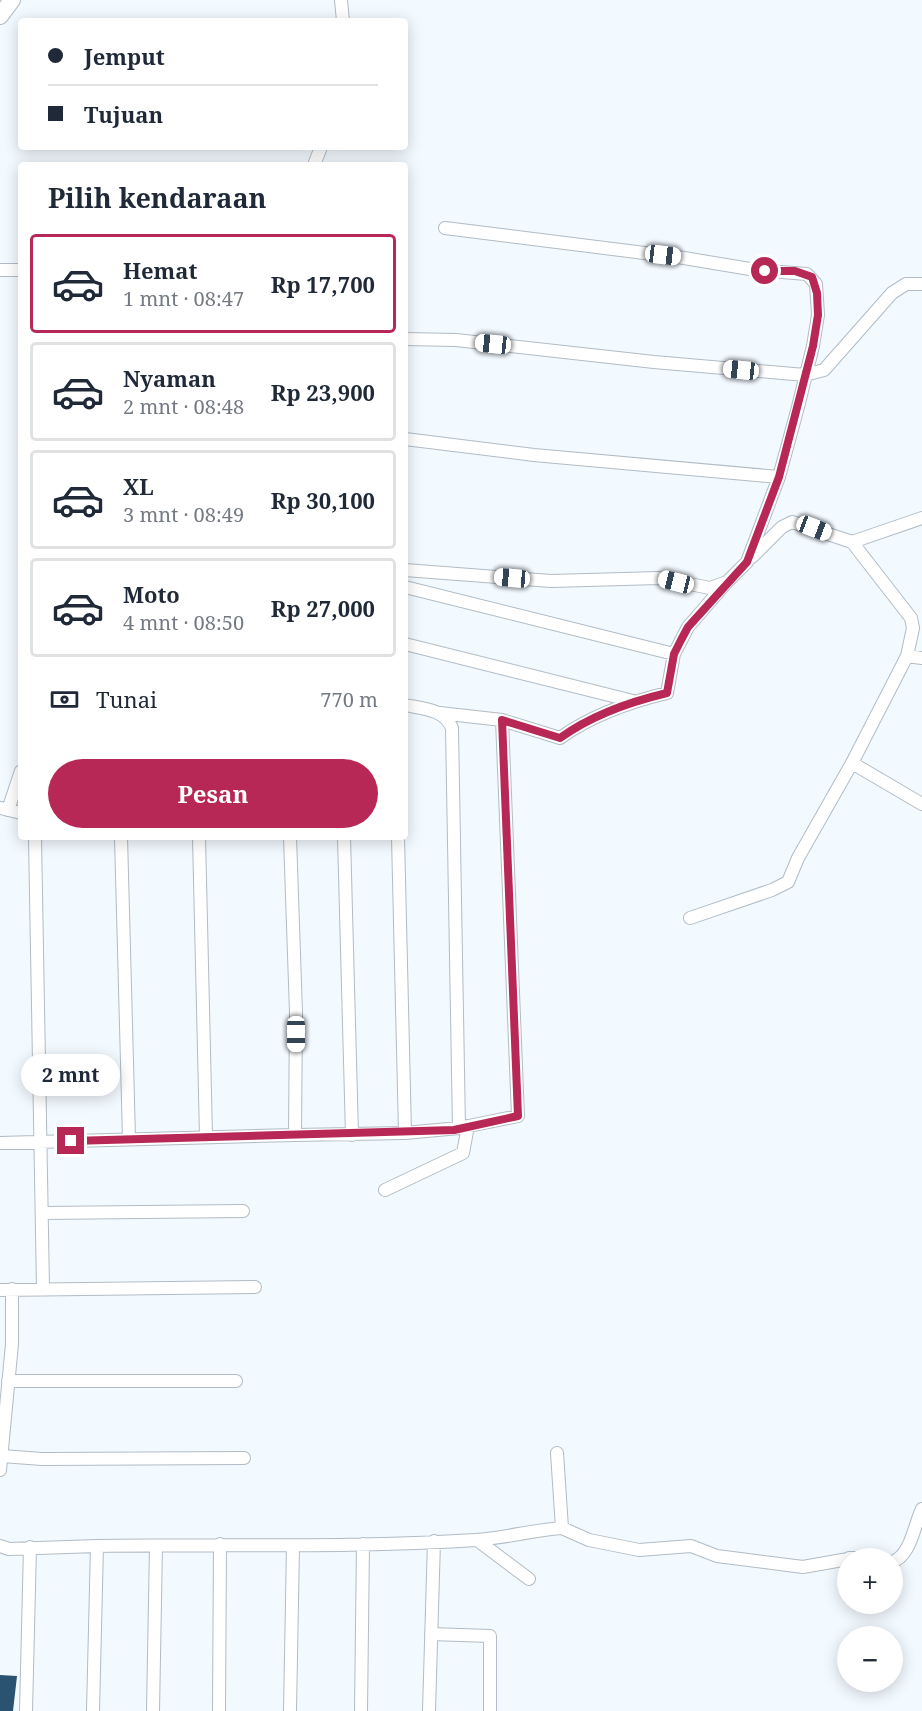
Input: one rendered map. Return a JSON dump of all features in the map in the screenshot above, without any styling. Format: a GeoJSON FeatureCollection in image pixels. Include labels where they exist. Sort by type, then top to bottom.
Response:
{"type":"FeatureCollection","features":[{"type":"Feature","properties":{"kind":"street"},"geometry":{"type":"LineString","coordinates":[[0,16],[12,0]]}},
{"type":"Feature","properties":{"kind":"street"},"geometry":{"type":"LineString","coordinates":[[340,0],[343,18]]}},
{"type":"Feature","properties":{"kind":"street"},"geometry":{"type":"LineString","coordinates":[[445,228],[684,258],[756,270],[807,274],[816,284],[818,315],[813,346],[779,477],[747,562]]}},
{"type":"Feature","properties":{"kind":"street"},"geometry":{"type":"LineString","coordinates":[[0,270],[18,270]]}},
{"type":"Feature","properties":{"kind":"street"},"geometry":{"type":"LineString","coordinates":[[408,339],[456,340],[573,351],[654,362],[805,375],[824,369],[892,293],[906,284],[922,284]]}},
{"type":"Feature","properties":{"kind":"street"},"geometry":{"type":"LineString","coordinates":[[408,439],[534,455],[779,477]]}},
{"type":"Feature","properties":{"kind":"street"},"geometry":{"type":"LineString","coordinates":[[852,542],[922,518]]}},
{"type":"Feature","properties":{"kind":"street"},"geometry":{"type":"LineString","coordinates":[[408,706],[502,720],[560,738],[580,724],[633,701],[667,693],[674,654],[688,627],[727,582],[782,527],[792,522],[852,542],[911,618],[913,628],[907,656],[852,763],[798,858],[788,882],[772,890],[690,918]]}},
{"type":"Feature","properties":{"kind":"street"},"geometry":{"type":"LineString","coordinates":[[408,570],[551,581],[659,578],[710,588],[727,582]]}},
{"type":"Feature","properties":{"kind":"street"},"geometry":{"type":"LineString","coordinates":[[408,588],[674,654]]}},
{"type":"Feature","properties":{"kind":"street"},"geometry":{"type":"LineString","coordinates":[[408,645],[633,701]]}},
{"type":"Feature","properties":{"kind":"street"},"geometry":{"type":"LineString","coordinates":[[907,656],[922,658]]}},
{"type":"Feature","properties":{"kind":"street"},"geometry":{"type":"LineString","coordinates":[[385,1190],[464,1153],[452,728],[448,719],[440,712]]}},
{"type":"Feature","properties":{"kind":"street"},"geometry":{"type":"LineString","coordinates":[[0,1143],[206,1136],[405,1133],[464,1127],[518,1116],[502,720]]}},
{"type":"Feature","properties":{"kind":"street"},"geometry":{"type":"LineString","coordinates":[[852,763],[922,804]]}},
{"type":"Feature","properties":{"kind":"street"},"geometry":{"type":"LineString","coordinates":[[4,809],[18,778]]}},
{"type":"Feature","properties":{"kind":"street"},"geometry":{"type":"LineString","coordinates":[[35,840],[44,1288]]}},
{"type":"Feature","properties":{"kind":"street"},"geometry":{"type":"LineString","coordinates":[[121,840],[129,1138]]}},
{"type":"Feature","properties":{"kind":"street"},"geometry":{"type":"LineString","coordinates":[[199,840],[206,1136]]}},
{"type":"Feature","properties":{"kind":"street"},"geometry":{"type":"LineString","coordinates":[[290,840],[296,1013],[295,1135]]}},
{"type":"Feature","properties":{"kind":"street"},"geometry":{"type":"LineString","coordinates":[[344,840],[352,1135]]}},
{"type":"Feature","properties":{"kind":"street"},"geometry":{"type":"LineString","coordinates":[[398,840],[405,1133]]}},
{"type":"Feature","properties":{"kind":"street"},"geometry":{"type":"LineString","coordinates":[[42,1214],[243,1211]]}},
{"type":"Feature","properties":{"kind":"street"},"geometry":{"type":"LineString","coordinates":[[0,1470],[2,1413],[8,1381],[13,1321],[6,1289],[255,1287]]}},
{"type":"Feature","properties":{"kind":"street"},"geometry":{"type":"LineString","coordinates":[[8,1381],[236,1381]]}},
{"type":"Feature","properties":{"kind":"street"},"geometry":{"type":"LineString","coordinates":[[557,1453],[562,1528]]}},
{"type":"Feature","properties":{"kind":"street"},"geometry":{"type":"LineString","coordinates":[[2,1456],[42,1459],[244,1458]]}},
{"type":"Feature","properties":{"kind":"street"},"geometry":{"type":"LineString","coordinates":[[903,1553],[912,1538],[922,1509]]}},
{"type":"Feature","properties":{"kind":"street"},"geometry":{"type":"LineString","coordinates":[[3,1551],[97,1546],[220,1544],[293,1546],[477,1540],[562,1528],[589,1540],[639,1550],[691,1546],[717,1556],[803,1567],[837,1561]]}},
{"type":"Feature","properties":{"kind":"street"},"geometry":{"type":"LineString","coordinates":[[477,1540],[529,1579]]}},
{"type":"Feature","properties":{"kind":"street"},"geometry":{"type":"LineString","coordinates":[[429,1711],[434,1541]]}},
{"type":"Feature","properties":{"kind":"street"},"geometry":{"type":"LineString","coordinates":[[219,1711],[220,1544]]}},
{"type":"Feature","properties":{"kind":"street"},"geometry":{"type":"LineString","coordinates":[[361,1711],[363,1544]]}},
{"type":"Feature","properties":{"kind":"street"},"geometry":{"type":"LineString","coordinates":[[93,1711],[97,1546]]}},
{"type":"Feature","properties":{"kind":"street"},"geometry":{"type":"LineString","coordinates":[[153,1711],[156,1546]]}},
{"type":"Feature","properties":{"kind":"street"},"geometry":{"type":"LineString","coordinates":[[290,1711],[293,1546]]}},
{"type":"Feature","properties":{"kind":"street"},"geometry":{"type":"LineString","coordinates":[[26,1711],[30,1548]]}},
{"type":"Feature","properties":{"kind":"street"},"geometry":{"type":"LineString","coordinates":[[431,1634],[490,1636],[490,1711]]}},
{"type":"Feature","properties":{"kind":"building"},"geometry":{"type":"Polygon","coordinates":[[[0,1675],[17,1676],[13,1711],[0,1711],[0,1675]]]}},
{"type":"Feature","properties":{"kind":"route"},"geometry":{"type":"LineString","coordinates":[[71,1141],[206,1136],[352,1135],[454,1130],[518,1116],[502,720],[560,738],[580,724],[633,701],[667,693],[674,654],[688,627],[747,562],[779,477],[813,346],[818,315],[816,284],[812,277],[795,271],[765,271]]}}]}
